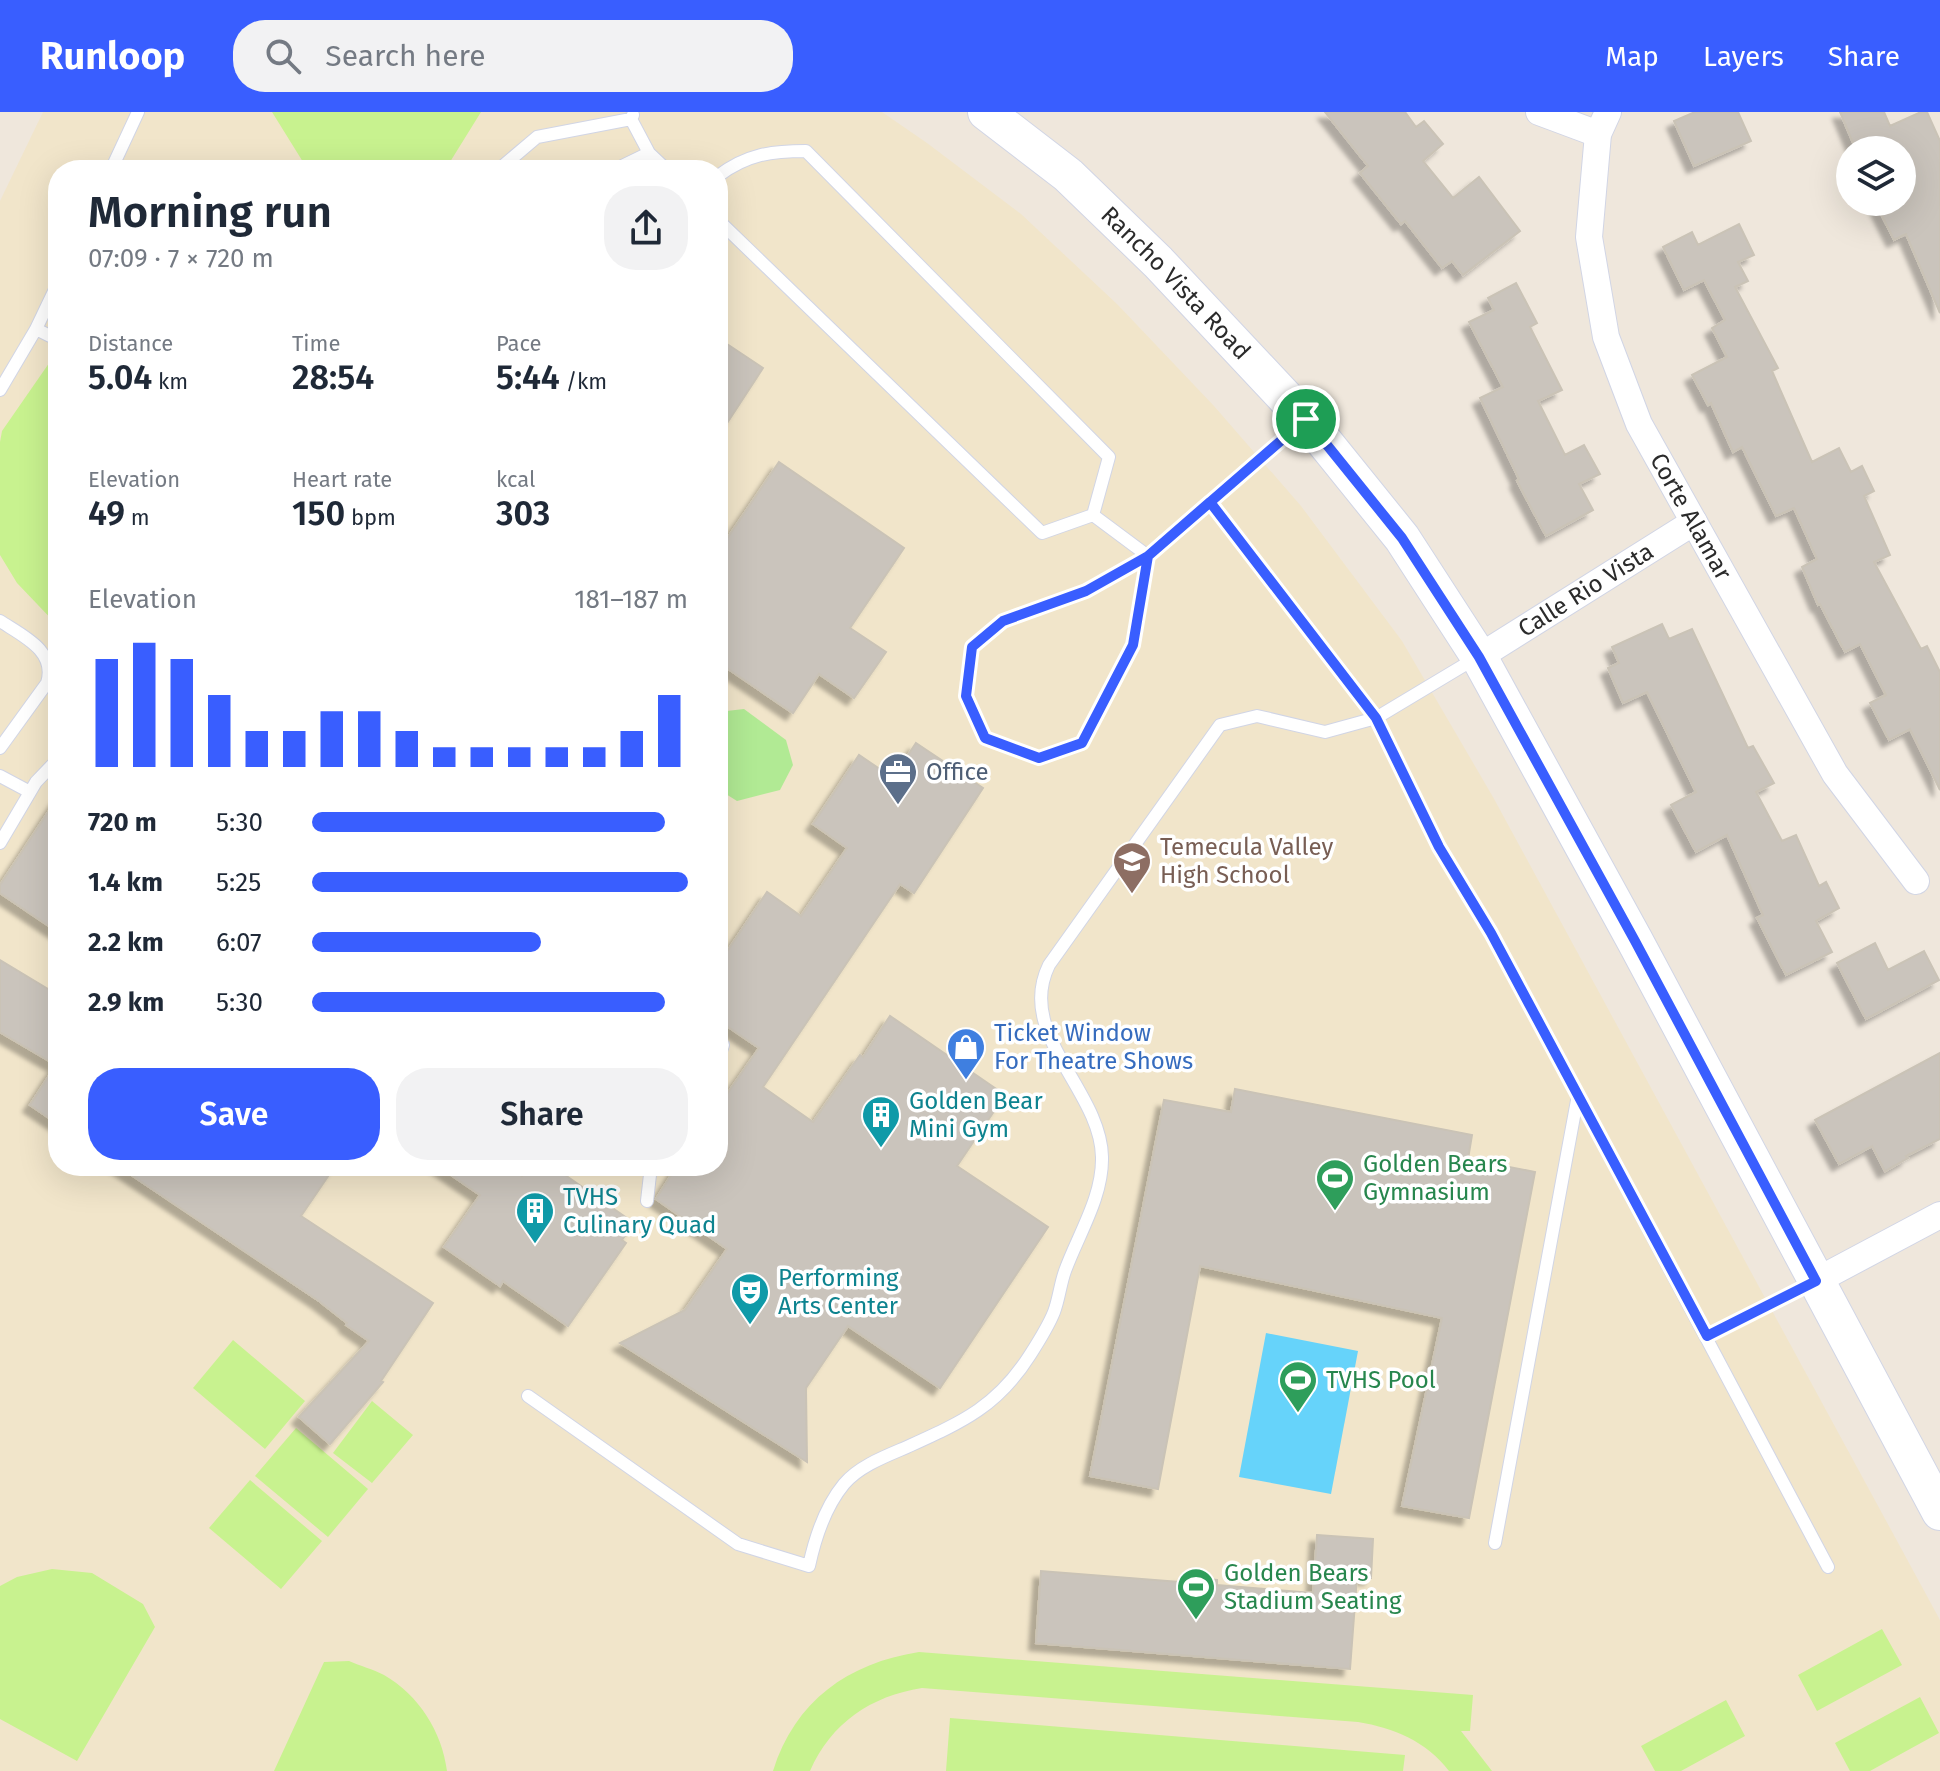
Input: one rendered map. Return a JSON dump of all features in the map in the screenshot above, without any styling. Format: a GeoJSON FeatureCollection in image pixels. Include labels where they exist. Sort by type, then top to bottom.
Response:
{"type":"FeatureCollection","features":[{"type":"Feature","properties":{"kind":"main road","name":"Rancho Vista Road"},"geometry":{"type":"LineString","coordinates":[[986,112],[1068,175],[1147,251],[1306,419],[1402,538],[1479,657],[1635,941],[1940,1512]]}},
{"type":"Feature","properties":{"kind":"street"},"geometry":{"type":"LineString","coordinates":[[1539,112],[1603,123]]}},
{"type":"Feature","properties":{"kind":"street","name":"Corte Alamar"},"geometry":{"type":"LineString","coordinates":[[1603,123],[1589,237],[1606,337],[1639,424],[1835,774],[1916,881]]}},
{"type":"Feature","properties":{"kind":"street","name":"Calle Rio Vista"},"geometry":{"type":"LineString","coordinates":[[1479,657],[1694,522]]}},
{"type":"Feature","properties":{"kind":"street"},"geometry":{"type":"LineString","coordinates":[[1816,1281],[1940,1215]]}},
{"type":"Feature","properties":{"kind":"lane"},"geometry":{"type":"LineString","coordinates":[[116,160],[138,112]]}},
{"type":"Feature","properties":{"kind":"lane"},"geometry":{"type":"LineString","coordinates":[[510,160],[537,137],[632,116],[649,153],[656,160]]}},
{"type":"Feature","properties":{"kind":"lane"},"geometry":{"type":"LineString","coordinates":[[728,168],[771,151],[806,151],[1109,457],[1093,515]]}},
{"type":"Feature","properties":{"kind":"lane"},"geometry":{"type":"LineString","coordinates":[[635,160],[649,153]]}},
{"type":"Feature","properties":{"kind":"lane"},"geometry":{"type":"LineString","coordinates":[[728,230],[1042,533],[1093,515]]}},
{"type":"Feature","properties":{"kind":"lane"},"geometry":{"type":"LineString","coordinates":[[0,390],[48,304]]}},
{"type":"Feature","properties":{"kind":"lane"},"geometry":{"type":"LineString","coordinates":[[36,329],[48,335]]}},
{"type":"Feature","properties":{"kind":"lane"},"geometry":{"type":"LineString","coordinates":[[1148,556],[1133,645],[1082,743],[1039,758],[985,738],[966,696],[972,647],[1003,621],[1086,591],[1148,556],[1306,419]]}},
{"type":"Feature","properties":{"kind":"lane"},"geometry":{"type":"LineString","coordinates":[[1210,502],[1376,718],[1439,847],[1491,933],[1828,1567]]}},
{"type":"Feature","properties":{"kind":"lane"},"geometry":{"type":"LineString","coordinates":[[1093,515],[1148,556]]}},
{"type":"Feature","properties":{"kind":"lane"},"geometry":{"type":"LineString","coordinates":[[0,621],[36,645],[48,663]]}},
{"type":"Feature","properties":{"kind":"lane"},"geometry":{"type":"LineString","coordinates":[[528,1396],[738,1544],[809,1566],[815,1539],[845,1482],[868,1465],[974,1414],[1003,1392],[1018,1375],[1054,1313],[1065,1272],[1092,1204],[1102,1156],[1093,1118],[1047,1026],[1040,993],[1043,979],[1049,965],[1220,725],[1257,716],[1325,732],[1376,718],[1479,657]]}},
{"type":"Feature","properties":{"kind":"lane"},"geometry":{"type":"LineString","coordinates":[[0,748],[48,680]]}},
{"type":"Feature","properties":{"kind":"lane"},"geometry":{"type":"LineString","coordinates":[[0,843],[36,782],[48,769]]}},
{"type":"Feature","properties":{"kind":"lane"},"geometry":{"type":"LineString","coordinates":[[0,776],[30,792]]}},
{"type":"Feature","properties":{"kind":"lane"},"geometry":{"type":"LineString","coordinates":[[1495,1543],[1578,1095]]}},
{"type":"Feature","properties":{"kind":"lane"},"geometry":{"type":"LineString","coordinates":[[647,1201],[650,1176]]}},
{"type":"Feature","properties":{"kind":"lane"},"geometry":{"type":"LineString","coordinates":[[1707,1336],[1816,1281]]}},
{"type":"Feature","properties":{"kind":"shaded area","name":"Temecula Valley High School"},"geometry":{"type":"Polygon","coordinates":[[[43,112],[882,112],[1021,214],[1118,305],[1214,406],[1301,506],[1402,641],[1493,797],[1940,1620],[1940,1771],[0,1771],[0,201],[43,112]]]}},
{"type":"Feature","properties":{"kind":"green space"},"geometry":{"type":"Polygon","coordinates":[[[272,112],[481,112],[451,160],[302,160],[272,112]]]}},
{"type":"Feature","properties":{"kind":"green space"},"geometry":{"type":"Polygon","coordinates":[[[48,365],[48,616],[17,583],[0,555],[2,431],[48,365]]]}},
{"type":"Feature","properties":{"kind":"green space"},"geometry":{"type":"Polygon","coordinates":[[[744,709],[786,740],[793,765],[780,790],[737,801],[728,795],[728,711],[744,709]]]}},
{"type":"Feature","properties":{"kind":"green space"},"geometry":{"type":"Polygon","coordinates":[[[233,1340],[305,1401],[265,1449],[193,1388],[233,1340]]]}},
{"type":"Feature","properties":{"kind":"green space"},"geometry":{"type":"Polygon","coordinates":[[[372,1401],[413,1435],[372,1483],[333,1453],[372,1401]]]}},
{"type":"Feature","properties":{"kind":"green space"},"geometry":{"type":"Polygon","coordinates":[[[296,1428],[368,1489],[328,1537],[255,1476],[296,1428]]]}},
{"type":"Feature","properties":{"kind":"green space"},"geometry":{"type":"Polygon","coordinates":[[[250,1480],[322,1541],[281,1589],[209,1528],[250,1480]]]}},
{"type":"Feature","properties":{"kind":"green space"},"geometry":{"type":"Polygon","coordinates":[[[52,1569],[92,1573],[143,1604],[155,1627],[77,1761],[0,1719],[0,1586],[17,1577],[52,1569]]]}},
{"type":"Feature","properties":{"kind":"green space"},"geometry":{"type":"Polygon","coordinates":[[[1882,1629],[1902,1665],[1817,1711],[1798,1675],[1882,1629]]]}},
{"type":"Feature","properties":{"kind":"green space"},"geometry":{"type":"Polygon","coordinates":[[[919,1652],[1473,1695],[1470,1731],[1461,1731],[1492,1771],[1449,1771],[1420,1744],[1384,1728],[1358,1722],[922,1688],[886,1698],[855,1714],[829,1739],[810,1771],[773,1771],[795,1724],[828,1689],[869,1665],[919,1652]]]}},
{"type":"Feature","properties":{"kind":"green space"},"geometry":{"type":"Polygon","coordinates":[[[349,1661],[397,1683],[418,1704],[440,1742],[447,1771],[274,1771],[324,1662],[349,1661]]]}},
{"type":"Feature","properties":{"kind":"green space"},"geometry":{"type":"Polygon","coordinates":[[[1920,1697],[1939,1733],[1870,1771],[1850,1771],[1835,1743],[1920,1697]]]}},
{"type":"Feature","properties":{"kind":"green space"},"geometry":{"type":"Polygon","coordinates":[[[1726,1700],[1745,1736],[1681,1771],[1655,1771],[1641,1746],[1726,1700]]]}},
{"type":"Feature","properties":{"kind":"green space"},"geometry":{"type":"Polygon","coordinates":[[[950,1718],[1405,1755],[1403,1771],[946,1771],[950,1718]]]}},
{"type":"Feature","properties":{"kind":"water","name":"TVHS Pool"},"geometry":{"type":"Polygon","coordinates":[[[1266,1333],[1358,1351],[1331,1494],[1239,1477],[1266,1333]]]}},
{"type":"Feature","properties":{"kind":"building"},"geometry":{"type":"Polygon","coordinates":[[[1325,112],[1405,112],[1416,127],[1424,121],[1443,144],[1423,161],[1453,198],[1479,177],[1520,231],[1463,275],[1452,261],[1442,268],[1405,221],[1401,224],[1360,173],[1368,166],[1325,112]]]}},
{"type":"Feature","properties":{"kind":"building"},"geometry":{"type":"Polygon","coordinates":[[[1695,112],[1738,112],[1751,141],[1694,166],[1674,121],[1695,112]]]}},
{"type":"Feature","properties":{"kind":"building"},"geometry":{"type":"Polygon","coordinates":[[[1840,112],[1884,112],[1890,126],[1927,112],[1940,141],[1940,313],[1906,234],[1894,240],[1882,216],[1916,216],[1916,136],[1850,136],[1840,112]]]}},
{"type":"Feature","properties":{"kind":"building"},"geometry":{"type":"Polygon","coordinates":[[[1739,224],[1754,255],[1738,262],[1748,281],[1735,287],[1778,368],[1772,371],[1812,462],[1839,448],[1851,472],[1862,466],[1874,491],[1864,496],[1890,555],[1874,562],[1921,649],[1927,646],[1940,672],[1940,790],[1910,729],[1889,740],[1870,703],[1886,695],[1860,644],[1845,652],[1818,605],[1802,567],[1817,559],[1794,508],[1776,516],[1742,447],[1733,452],[1711,403],[1708,405],[1692,375],[1727,357],[1712,328],[1725,320],[1704,280],[1684,290],[1663,247],[1692,232],[1698,245],[1739,224]]]}},
{"type":"Feature","properties":{"kind":"building"},"geometry":{"type":"Polygon","coordinates":[[[1516,283],[1537,323],[1530,327],[1562,390],[1538,401],[1565,455],[1584,445],[1600,474],[1579,484],[1593,510],[1546,536],[1517,481],[1519,479],[1480,398],[1503,387],[1469,322],[1494,310],[1488,298],[1516,283]]]}},
{"type":"Feature","properties":{"kind":"building"},"geometry":{"type":"Polygon","coordinates":[[[728,345],[763,368],[728,422],[728,345]]]}},
{"type":"Feature","properties":{"kind":"building"},"geometry":{"type":"Polygon","coordinates":[[[779,462],[904,548],[850,628],[886,652],[854,698],[819,674],[793,713],[728,669],[728,537],[779,462]]]}},
{"type":"Feature","properties":{"kind":"building"},"geometry":{"type":"Polygon","coordinates":[[[1662,624],[1669,639],[1692,629],[1748,748],[1753,746],[1774,783],[1756,792],[1782,841],[1796,835],[1819,886],[1826,882],[1839,908],[1816,921],[1832,952],[1786,975],[1757,918],[1763,915],[1727,835],[1696,852],[1671,805],[1696,792],[1647,692],[1623,703],[1608,668],[1619,663],[1612,647],[1662,624]]]}},
{"type":"Feature","properties":{"kind":"building"},"geometry":{"type":"Polygon","coordinates":[[[916,743],[983,788],[914,893],[900,884],[763,1087],[813,1122],[890,1016],[1005,1095],[957,1166],[1048,1227],[940,1388],[848,1326],[806,1388],[807,1462],[620,1343],[685,1310],[727,1249],[656,1199],[671,1176],[728,1176],[728,1093],[759,1048],[728,1027],[728,950],[767,892],[801,916],[847,848],[813,824],[859,755],[893,778],[916,743]]]}},
{"type":"Feature","properties":{"kind":"building"},"geometry":{"type":"Polygon","coordinates":[[[48,812],[48,925],[0,893],[0,885],[48,812]]]}},
{"type":"Feature","properties":{"kind":"building"},"geometry":{"type":"Polygon","coordinates":[[[1875,943],[1888,970],[1924,951],[1939,980],[1866,1019],[1837,963],[1875,943]]]}},
{"type":"Feature","properties":{"kind":"building"},"geometry":{"type":"Polygon","coordinates":[[[0,960],[48,989],[48,1060],[0,1032],[0,960]]]}},
{"type":"Feature","properties":{"kind":"building"},"geometry":{"type":"Polygon","coordinates":[[[1940,1053],[1940,1139],[1906,1156],[1908,1158],[1885,1171],[1872,1146],[1839,1164],[1815,1120],[1940,1053]]]}},
{"type":"Feature","properties":{"kind":"building"},"geometry":{"type":"Polygon","coordinates":[[[48,1077],[48,1117],[30,1105],[48,1077]]]}},
{"type":"Feature","properties":{"kind":"building"},"geometry":{"type":"Polygon","coordinates":[[[1235,1089],[1472,1135],[1468,1159],[1535,1172],[1469,1518],[1402,1506],[1442,1318],[1200,1266],[1158,1489],[1090,1476],[1164,1100],[1231,1112],[1235,1089]]]}},
{"type":"Feature","properties":{"kind":"building"},"geometry":{"type":"Polygon","coordinates":[[[133,1176],[328,1176],[301,1216],[433,1303],[383,1382],[330,1444],[299,1417],[369,1341],[319,1301],[133,1176]]]}},
{"type":"Feature","properties":{"kind":"building","name":"TVHS Culinary Quad"},"geometry":{"type":"Polygon","coordinates":[[[452,1176],[566,1176],[634,1223],[622,1240],[626,1243],[568,1326],[503,1281],[500,1286],[444,1247],[480,1195],[452,1176]]]}},
{"type":"Feature","properties":{"kind":"building","name":"Golden Bears Stadium Seating"},"geometry":{"type":"Polygon","coordinates":[[[1317,1535],[1373,1539],[1371,1578],[1357,1577],[1350,1669],[1036,1643],[1041,1571],[1180,1582],[1181,1577],[1217,1580],[1217,1585],[1313,1593],[1317,1535]]]}},
{"type":"Feature","properties":{"kind":"place","name":"Office"},"geometry":{"type":"Point","coordinates":[898,806]}},
{"type":"Feature","properties":{"kind":"place","name":"Temecula Valley High School"},"geometry":{"type":"Point","coordinates":[1132,895]}},
{"type":"Feature","properties":{"kind":"place","name":"Ticket Window For Theatre Shows"},"geometry":{"type":"Point","coordinates":[966,1081]}},
{"type":"Feature","properties":{"kind":"place","name":"Golden Bear Mini Gym"},"geometry":{"type":"Point","coordinates":[881,1149]}},
{"type":"Feature","properties":{"kind":"place","name":"Golden Bears Gymnasium"},"geometry":{"type":"Point","coordinates":[1335,1212]}},
{"type":"Feature","properties":{"kind":"place","name":"TVHS Culinary Quad"},"geometry":{"type":"Point","coordinates":[535,1245]}},
{"type":"Feature","properties":{"kind":"place","name":"Performing Arts Center"},"geometry":{"type":"Point","coordinates":[750,1326]}},
{"type":"Feature","properties":{"kind":"place","name":"TVHS Pool"},"geometry":{"type":"Point","coordinates":[1298,1414]}},
{"type":"Feature","properties":{"kind":"place","name":"Golden Bears Stadium Seating"},"geometry":{"type":"Point","coordinates":[1196,1621]}},
{"type":"Feature","properties":{"kind":"route"},"geometry":{"type":"LineString","coordinates":[[1306,419],[1148,556],[1086,591],[1003,621],[972,647],[966,696],[985,738],[1039,758],[1082,743],[1133,645],[1148,556],[1210,502],[1376,718],[1439,847],[1491,933],[1707,1336],[1816,1281],[1479,657],[1402,538],[1306,419]]}}]}
